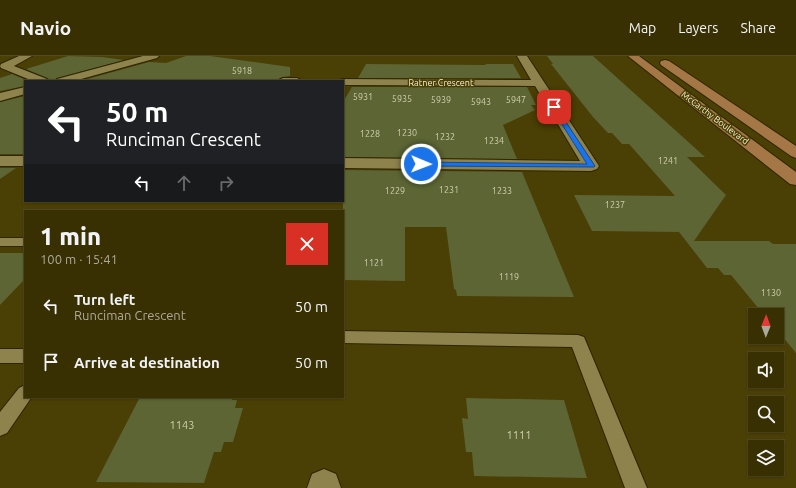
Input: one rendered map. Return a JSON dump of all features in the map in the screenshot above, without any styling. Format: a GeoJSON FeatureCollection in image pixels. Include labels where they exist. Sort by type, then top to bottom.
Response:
{"type":"FeatureCollection","features":[{"type":"Feature","properties":{"kind":"main road","name":"McCarthy Boulevard"},"geometry":{"type":"LineString","coordinates":[[633,56],[796,180]]}},
{"type":"Feature","properties":{"kind":"main road","name":"McCarthy Boulevard"},"geometry":{"type":"LineString","coordinates":[[655,56],[796,153]]}},
{"type":"Feature","properties":{"kind":"street"},"geometry":{"type":"LineString","coordinates":[[27,56],[5,66],[40,80]]}},
{"type":"Feature","properties":{"kind":"street"},"geometry":{"type":"LineString","coordinates":[[65,80],[154,56]]}},
{"type":"Feature","properties":{"kind":"street"},"geometry":{"type":"LineString","coordinates":[[344,163],[591,166],[522,56]]}},
{"type":"Feature","properties":{"kind":"street","name":"Ratner Crescent"},"geometry":{"type":"LineString","coordinates":[[344,82],[539,83]]}},
{"type":"Feature","properties":{"kind":"street"},"geometry":{"type":"LineString","coordinates":[[0,97],[24,90]]}},
{"type":"Feature","properties":{"kind":"street"},"geometry":{"type":"LineString","coordinates":[[0,161],[24,161]]}},
{"type":"Feature","properties":{"kind":"lane"},"geometry":{"type":"LineString","coordinates":[[0,242],[24,242]]}},
{"type":"Feature","properties":{"kind":"lane"},"geometry":{"type":"LineString","coordinates":[[344,337],[578,341],[636,488]]}},
{"type":"Feature","properties":{"kind":"lane"},"geometry":{"type":"LineString","coordinates":[[0,356],[24,356]]}},
{"type":"Feature","properties":{"kind":"lane"},"geometry":{"type":"LineString","coordinates":[[0,427],[24,394]]}},
{"type":"Feature","properties":{"kind":"building"},"geometry":{"type":"Polygon","coordinates":[[[68,56],[102,57],[124,60],[57,78],[55,80],[26,69],[68,56]]]}},
{"type":"Feature","properties":{"kind":"building"},"geometry":{"type":"Polygon","coordinates":[[[186,56],[210,56],[290,67],[290,76],[282,77],[278,80],[84,80],[149,62],[166,63],[186,56]]]}},
{"type":"Feature","properties":{"kind":"building"},"geometry":{"type":"Polygon","coordinates":[[[547,56],[593,56],[705,157],[687,157],[726,195],[694,241],[769,241],[773,244],[796,244],[796,353],[784,338],[784,308],[758,308],[731,275],[724,275],[718,268],[707,268],[679,232],[592,231],[574,195],[675,196],[629,144],[622,144],[612,133],[608,133],[593,117],[551,64],[553,64],[547,56]]]}},
{"type":"Feature","properties":{"kind":"building"},"geometry":{"type":"Polygon","coordinates":[[[366,64],[513,64],[521,78],[358,78],[366,64]]]}},
{"type":"Feature","properties":{"kind":"building"},"geometry":{"type":"Polygon","coordinates":[[[12,74],[27,80],[24,80],[24,86],[0,91],[0,78],[12,74]]]}},
{"type":"Feature","properties":{"kind":"building"},"geometry":{"type":"Polygon","coordinates":[[[352,87],[527,87],[536,105],[531,105],[535,110],[503,125],[517,159],[344,157],[344,100],[352,87]]]}},
{"type":"Feature","properties":{"kind":"building"},"geometry":{"type":"Polygon","coordinates":[[[24,96],[24,154],[0,154],[0,102],[24,96]]]}},
{"type":"Feature","properties":{"kind":"building"},"geometry":{"type":"Polygon","coordinates":[[[0,168],[16,168],[0,179],[0,168]]]}},
{"type":"Feature","properties":{"kind":"building"},"geometry":{"type":"Polygon","coordinates":[[[344,170],[522,172],[574,297],[457,296],[456,290],[454,289],[446,227],[405,227],[405,281],[344,280],[344,170]]]}},
{"type":"Feature","properties":{"kind":"building"},"geometry":{"type":"Polygon","coordinates":[[[0,253],[24,253],[24,280],[0,305],[0,253]]]}},
{"type":"Feature","properties":{"kind":"building"},"geometry":{"type":"Polygon","coordinates":[[[139,398],[233,398],[232,400],[237,400],[235,408],[243,408],[233,442],[224,442],[221,452],[214,452],[204,483],[96,482],[139,398]]]}},
{"type":"Feature","properties":{"kind":"building"},"geometry":{"type":"Polygon","coordinates":[[[466,398],[564,400],[587,478],[474,476],[472,452],[466,452],[462,418],[468,419],[466,398]]]}},
{"type":"Feature","properties":{"kind":"route"},"geometry":{"type":"LineString","coordinates":[[421,164],[591,166],[554,107]]}}]}
